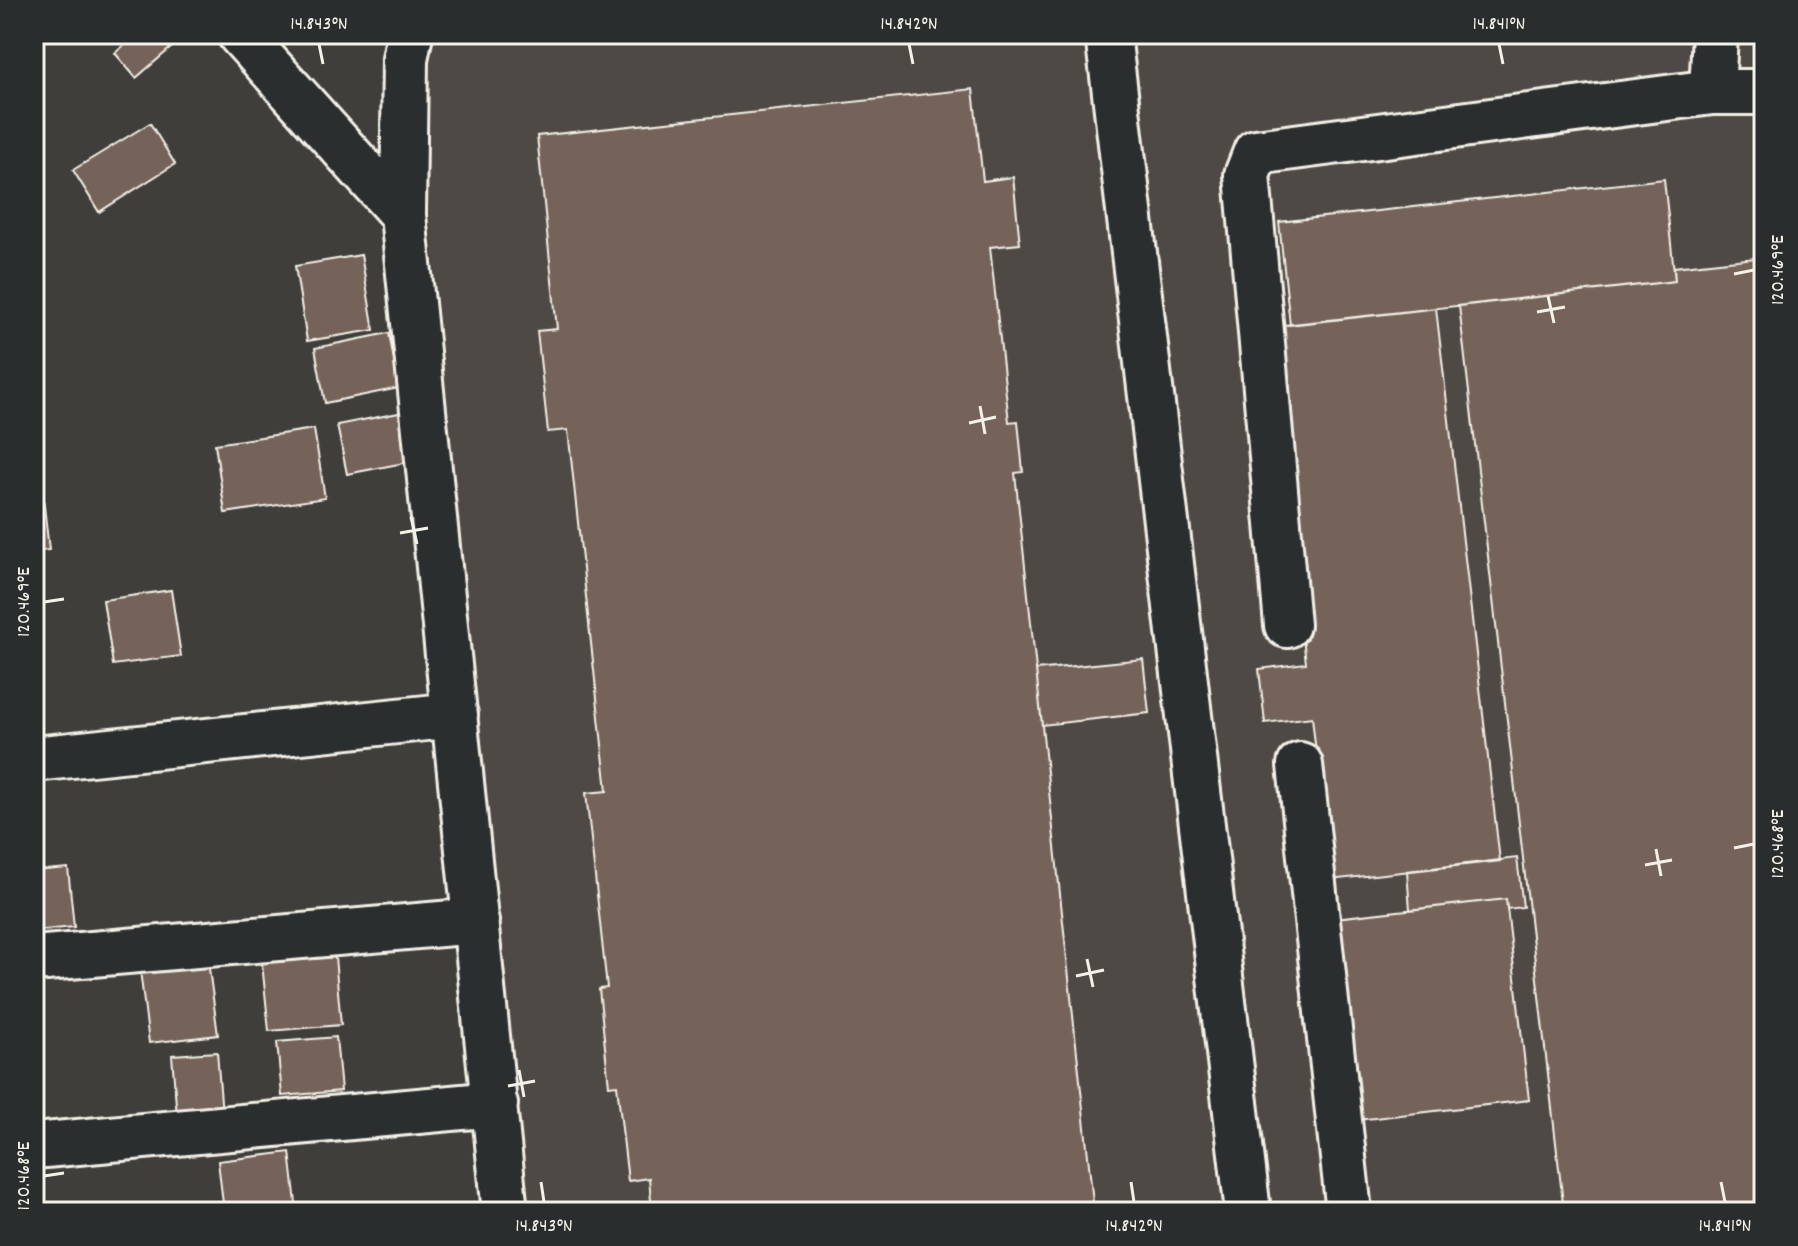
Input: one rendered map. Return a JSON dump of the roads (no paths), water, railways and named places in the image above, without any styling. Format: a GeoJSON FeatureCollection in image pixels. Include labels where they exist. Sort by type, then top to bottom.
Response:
{"type":"FeatureCollection","features":[{"type":"Feature","properties":{"kind":"street"},"geometry":{"type":"LineString","coordinates":[[240,34],[403,215]]}},
{"type":"Feature","properties":{"kind":"street"},"geometry":{"type":"LineString","coordinates":[[410,34],[405,59],[403,215],[505,1212]]}},
{"type":"Feature","properties":{"kind":"street"},"geometry":{"type":"LineString","coordinates":[[1108,34],[1248,1212]]}},
{"type":"Feature","properties":{"kind":"street"},"geometry":{"type":"LineString","coordinates":[[1712,92],[1715,34]]}},
{"type":"Feature","properties":{"kind":"street"},"geometry":{"type":"LineString","coordinates":[[1287,625],[1247,175],[1256,152],[1712,92],[1764,92]]}},
{"type":"Feature","properties":{"kind":"street"},"geometry":{"type":"LineString","coordinates":[[34,759],[455,715]]}},
{"type":"Feature","properties":{"kind":"street"},"geometry":{"type":"LineString","coordinates":[[1300,765],[1349,1212]]}},
{"type":"Feature","properties":{"kind":"street"},"geometry":{"type":"LineString","coordinates":[[34,959],[476,921]]}},
{"type":"Feature","properties":{"kind":"street"},"geometry":{"type":"LineString","coordinates":[[34,1146],[495,1104]]}}]}
